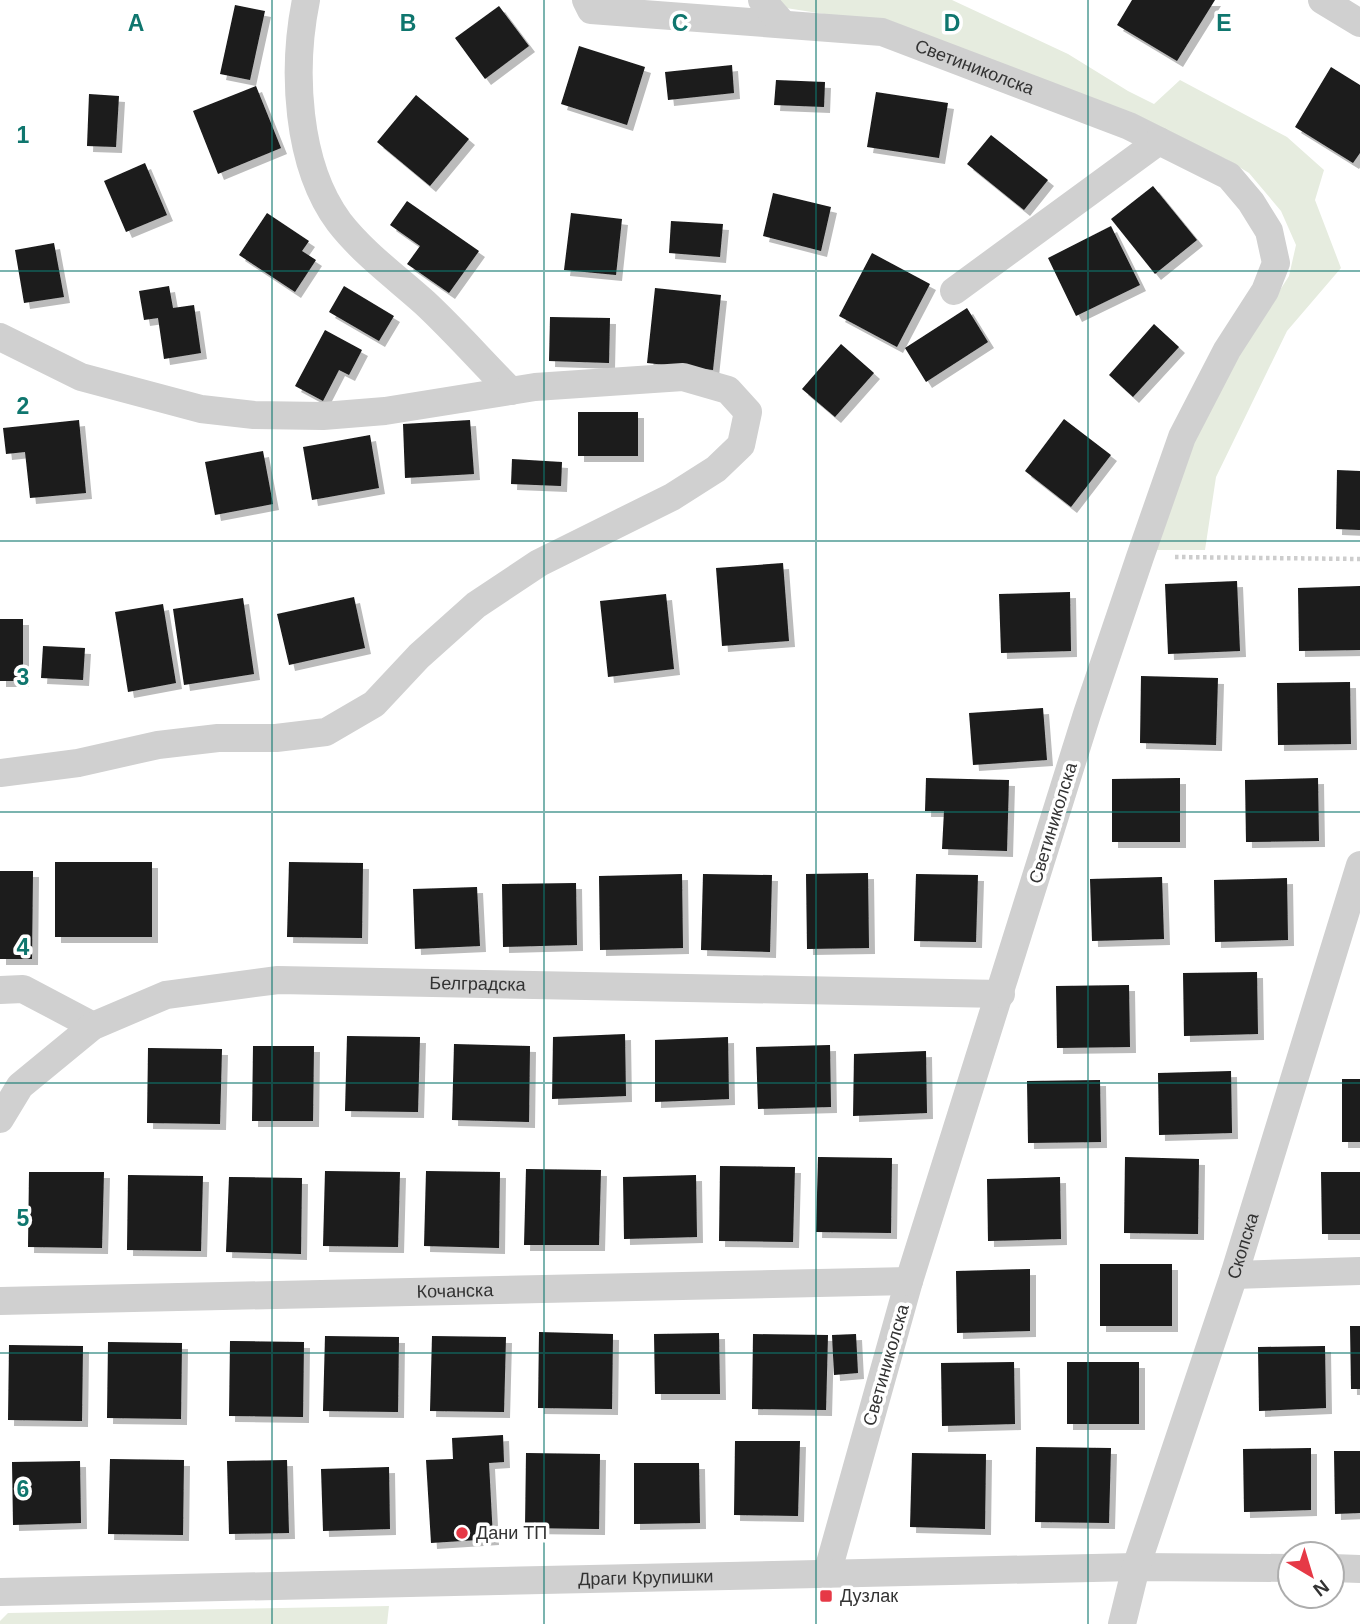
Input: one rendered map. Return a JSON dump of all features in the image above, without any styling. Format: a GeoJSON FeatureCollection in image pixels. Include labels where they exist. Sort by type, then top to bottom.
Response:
{"type":"FeatureCollection","features":[{"type":"Feature","properties":{"kind":"street"},"geometry":{"type":"LineString","coordinates":[[306,0],[299,91],[312,170],[338,220],[357,242],[427,305],[511,391]]}},
{"type":"Feature","properties":{"kind":"street","name":"Светиниколска"},"geometry":{"type":"LineString","coordinates":[[586,0],[591,10],[882,32],[1129,126],[1228,176],[1251,202],[1269,231],[1276,263],[1265,291],[1227,350],[1182,437],[1140,557],[1087,714],[909,1281],[827,1574]]}},
{"type":"Feature","properties":{"kind":"street"},"geometry":{"type":"LineString","coordinates":[[762,0],[783,24]]}},
{"type":"Feature","properties":{"kind":"street"},"geometry":{"type":"LineString","coordinates":[[1322,0],[1360,23]]}},
{"type":"Feature","properties":{"kind":"street"},"geometry":{"type":"LineString","coordinates":[[954,291],[1159,141]]}},
{"type":"Feature","properties":{"kind":"street"},"geometry":{"type":"LineString","coordinates":[[0,337],[81,377],[201,409],[254,415],[323,416],[385,411],[535,387],[683,377],[728,390],[748,412],[741,444],[716,468],[672,496],[540,563],[475,605],[419,656],[374,704],[326,732],[276,738],[218,738],[158,745],[78,763],[0,773]]}},
{"type":"Feature","properties":{"kind":"street","name":"Скопска"},"geometry":{"type":"LineString","coordinates":[[1122,1624],[1136,1567],[1234,1275],[1360,865]]}},
{"type":"Feature","properties":{"kind":"street","name":"Белградска"},"geometry":{"type":"LineString","coordinates":[[0,1119],[20,1086],[93,1026],[166,995],[278,980],[1001,994]]}},
{"type":"Feature","properties":{"kind":"street"},"geometry":{"type":"LineString","coordinates":[[0,990],[23,989],[93,1026]]}},
{"type":"Feature","properties":{"kind":"street"},"geometry":{"type":"LineString","coordinates":[[1234,1275],[1360,1271]]}},
{"type":"Feature","properties":{"kind":"street","name":"Кочанска"},"geometry":{"type":"LineString","coordinates":[[0,1301],[909,1281]]}},
{"type":"Feature","properties":{"kind":"street","name":"Драги Крупишки"},"geometry":{"type":"LineString","coordinates":[[0,1591],[1136,1567],[1276,1568]]}},
{"type":"Feature","properties":{"kind":"path"},"geometry":{"type":"LineString","coordinates":[[1140,557],[1360,559]]}},
{"type":"Feature","properties":{"kind":"shaded area"},"geometry":{"type":"Polygon","coordinates":[[[778,0],[952,0],[1068,54],[1154,104],[1180,80],[1287,137],[1324,170],[1315,200],[1341,268],[1287,331],[1216,477],[1205,550],[1156,550],[1189,445],[1229,370],[1289,276],[1296,245],[1281,211],[1249,173],[1226,159],[901,26],[786,8],[778,0]]]}},
{"type":"Feature","properties":{"kind":"shaded area"},"geometry":{"type":"Polygon","coordinates":[[[389,1606],[387,1624],[0,1624],[8,1613],[389,1606]]]}},
{"type":"Feature","properties":{"kind":"building"},"geometry":{"type":"Polygon","coordinates":[[[1132,0],[1215,0],[1177,61],[1117,25],[1132,0]]]}},
{"type":"Feature","properties":{"kind":"building"},"geometry":{"type":"Polygon","coordinates":[[[235,5],[265,11],[250,80],[220,74],[235,5]]]}},
{"type":"Feature","properties":{"kind":"building"},"geometry":{"type":"Polygon","coordinates":[[[499,6],[529,46],[485,79],[455,38],[499,6]]]}},
{"type":"Feature","properties":{"kind":"building"},"geometry":{"type":"Polygon","coordinates":[[[579,46],[645,67],[627,125],[561,104],[579,46]]]}},
{"type":"Feature","properties":{"kind":"building"},"geometry":{"type":"Polygon","coordinates":[[[732,65],[734,93],[668,100],[665,72],[732,65]]]}},
{"type":"Feature","properties":{"kind":"building"},"geometry":{"type":"Polygon","coordinates":[[[1331,67],[1360,85],[1360,153],[1353,163],[1295,127],[1331,67]]]}},
{"type":"Feature","properties":{"kind":"building"},"geometry":{"type":"Polygon","coordinates":[[[776,80],[825,82],[824,107],[774,105],[776,80]]]}},
{"type":"Feature","properties":{"kind":"building"},"geometry":{"type":"Polygon","coordinates":[[[256,86],[281,148],[218,174],[193,111],[256,86]]]}},
{"type":"Feature","properties":{"kind":"building"},"geometry":{"type":"Polygon","coordinates":[[[876,92],[948,103],[939,158],[867,147],[876,92]]]}},
{"type":"Feature","properties":{"kind":"building"},"geometry":{"type":"Polygon","coordinates":[[[89,94],[119,96],[116,147],[87,146],[89,94]]]}},
{"type":"Feature","properties":{"kind":"building"},"geometry":{"type":"Polygon","coordinates":[[[416,95],[469,139],[430,186],[377,142],[416,95]]]}},
{"type":"Feature","properties":{"kind":"building"},"geometry":{"type":"Polygon","coordinates":[[[991,135],[1048,180],[1024,210],[967,164],[991,135]]]}},
{"type":"Feature","properties":{"kind":"building"},"geometry":{"type":"Polygon","coordinates":[[[145,163],[167,215],[126,232],[104,181],[145,163]]]}},
{"type":"Feature","properties":{"kind":"building"},"geometry":{"type":"Polygon","coordinates":[[[1153,186],[1197,240],[1155,274],[1111,219],[1153,186]]]}},
{"type":"Feature","properties":{"kind":"building"},"geometry":{"type":"Polygon","coordinates":[[[773,193],[831,207],[821,251],[763,236],[773,193]]]}},
{"type":"Feature","properties":{"kind":"building"},"geometry":{"type":"Polygon","coordinates":[[[407,201],[479,251],[449,293],[407,264],[420,246],[390,225],[407,201]]]}},
{"type":"Feature","properties":{"kind":"building"},"geometry":{"type":"Polygon","coordinates":[[[267,213],[309,241],[302,251],[316,260],[295,292],[239,255],[267,213]]]}},
{"type":"Feature","properties":{"kind":"building"},"geometry":{"type":"Polygon","coordinates":[[[571,213],[622,219],[616,275],[564,270],[571,213]]]}},
{"type":"Feature","properties":{"kind":"building"},"geometry":{"type":"Polygon","coordinates":[[[671,221],[723,224],[720,257],[669,253],[671,221]]]}},
{"type":"Feature","properties":{"kind":"building"},"geometry":{"type":"Polygon","coordinates":[[[1111,226],[1140,285],[1076,316],[1048,258],[1111,226]]]}},
{"type":"Feature","properties":{"kind":"building"},"geometry":{"type":"Polygon","coordinates":[[[54,243],[64,297],[24,303],[15,250],[54,243]]]}},
{"type":"Feature","properties":{"kind":"building"},"geometry":{"type":"Polygon","coordinates":[[[872,253],[930,284],[897,347],[839,316],[872,253]]]}},
{"type":"Feature","properties":{"kind":"building"},"geometry":{"type":"Polygon","coordinates":[[[169,286],[173,308],[194,305],[201,353],[164,359],[158,318],[144,320],[139,291],[169,286]]]}},
{"type":"Feature","properties":{"kind":"building"},"geometry":{"type":"Polygon","coordinates":[[[344,286],[394,316],[379,341],[329,312],[344,286]]]}},
{"type":"Feature","properties":{"kind":"building"},"geometry":{"type":"Polygon","coordinates":[[[655,288],[721,295],[713,370],[647,363],[655,288]]]}},
{"type":"Feature","properties":{"kind":"building"},"geometry":{"type":"Polygon","coordinates":[[[967,308],[988,342],[926,382],[905,348],[967,308]]]}},
{"type":"Feature","properties":{"kind":"building"},"geometry":{"type":"Polygon","coordinates":[[[550,317],[610,318],[609,363],[549,361],[550,317]]]}},
{"type":"Feature","properties":{"kind":"building"},"geometry":{"type":"Polygon","coordinates":[[[1154,324],[1179,347],[1133,397],[1109,375],[1154,324]]]}},
{"type":"Feature","properties":{"kind":"building"},"geometry":{"type":"Polygon","coordinates":[[[325,330],[362,350],[349,375],[339,370],[323,401],[295,386],[325,330]]]}},
{"type":"Feature","properties":{"kind":"building"},"geometry":{"type":"Polygon","coordinates":[[[841,344],[874,373],[835,417],[802,389],[841,344]]]}},
{"type":"Feature","properties":{"kind":"building"},"geometry":{"type":"Polygon","coordinates":[[[578,412],[638,412],[638,456],[578,456],[578,412]]]}},
{"type":"Feature","properties":{"kind":"building"},"geometry":{"type":"Polygon","coordinates":[[[1064,419],[1111,455],[1071,507],[1025,471],[1064,419]]]}},
{"type":"Feature","properties":{"kind":"building"},"geometry":{"type":"Polygon","coordinates":[[[79,420],[86,493],[30,498],[25,452],[6,454],[3,428],[79,420]]]}},
{"type":"Feature","properties":{"kind":"building"},"geometry":{"type":"Polygon","coordinates":[[[470,420],[474,474],[405,478],[403,424],[470,420]]]}},
{"type":"Feature","properties":{"kind":"building"},"geometry":{"type":"Polygon","coordinates":[[[370,435],[379,488],[312,500],[303,447],[370,435]]]}},
{"type":"Feature","properties":{"kind":"building"},"geometry":{"type":"Polygon","coordinates":[[[263,451],[273,504],[215,515],[205,462],[263,451]]]}},
{"type":"Feature","properties":{"kind":"building"},"geometry":{"type":"Polygon","coordinates":[[[512,459],[562,462],[561,486],[511,484],[512,459]]]}},
{"type":"Feature","properties":{"kind":"building"},"geometry":{"type":"Polygon","coordinates":[[[1337,470],[1360,471],[1360,530],[1336,529],[1337,470]]]}},
{"type":"Feature","properties":{"kind":"building"},"geometry":{"type":"Polygon","coordinates":[[[783,563],[789,641],[722,646],[716,568],[783,563]]]}},
{"type":"Feature","properties":{"kind":"building"},"geometry":{"type":"Polygon","coordinates":[[[1237,581],[1240,651],[1168,654],[1165,584],[1237,581]]]}},
{"type":"Feature","properties":{"kind":"building"},"geometry":{"type":"Polygon","coordinates":[[[1360,586],[1360,650],[1299,651],[1298,588],[1360,586]]]}},
{"type":"Feature","properties":{"kind":"building"},"geometry":{"type":"Polygon","coordinates":[[[1070,592],[1071,651],[1001,653],[999,594],[1070,592]]]}},
{"type":"Feature","properties":{"kind":"building"},"geometry":{"type":"Polygon","coordinates":[[[666,594],[674,669],[608,677],[600,601],[666,594]]]}},
{"type":"Feature","properties":{"kind":"building"},"geometry":{"type":"Polygon","coordinates":[[[354,597],[365,648],[289,665],[277,614],[354,597]]]}},
{"type":"Feature","properties":{"kind":"building"},"geometry":{"type":"Polygon","coordinates":[[[243,598],[254,674],[184,685],[173,609],[243,598]]]}},
{"type":"Feature","properties":{"kind":"building"},"geometry":{"type":"Polygon","coordinates":[[[163,604],[176,683],[128,692],[115,612],[163,604]]]}},
{"type":"Feature","properties":{"kind":"building"},"geometry":{"type":"Polygon","coordinates":[[[0,619],[23,619],[23,681],[0,681],[0,619]]]}},
{"type":"Feature","properties":{"kind":"building"},"geometry":{"type":"Polygon","coordinates":[[[43,646],[85,648],[83,680],[41,678],[43,646]]]}},
{"type":"Feature","properties":{"kind":"building"},"geometry":{"type":"Polygon","coordinates":[[[1141,676],[1218,678],[1216,745],[1140,743],[1141,676]]]}},
{"type":"Feature","properties":{"kind":"building"},"geometry":{"type":"Polygon","coordinates":[[[1350,682],[1351,744],[1278,745],[1277,683],[1350,682]]]}},
{"type":"Feature","properties":{"kind":"building"},"geometry":{"type":"Polygon","coordinates":[[[1043,708],[1047,760],[973,765],[969,713],[1043,708]]]}},
{"type":"Feature","properties":{"kind":"building"},"geometry":{"type":"Polygon","coordinates":[[[926,778],[1009,780],[1007,851],[942,849],[944,811],[925,811],[926,778]]]}},
{"type":"Feature","properties":{"kind":"building"},"geometry":{"type":"Polygon","coordinates":[[[1180,778],[1180,842],[1112,842],[1112,779],[1180,778]]]}},
{"type":"Feature","properties":{"kind":"building"},"geometry":{"type":"Polygon","coordinates":[[[1318,778],[1319,841],[1246,842],[1245,780],[1318,778]]]}},
{"type":"Feature","properties":{"kind":"building"},"geometry":{"type":"Polygon","coordinates":[[[55,862],[152,862],[152,937],[55,937],[55,862]]]}},
{"type":"Feature","properties":{"kind":"building"},"geometry":{"type":"Polygon","coordinates":[[[289,862],[363,863],[362,938],[287,937],[289,862]]]}},
{"type":"Feature","properties":{"kind":"building"},"geometry":{"type":"Polygon","coordinates":[[[0,871],[33,871],[32,959],[0,959],[0,871]]]}},
{"type":"Feature","properties":{"kind":"building"},"geometry":{"type":"Polygon","coordinates":[[[868,873],[869,948],[807,949],[806,874],[868,873]]]}},
{"type":"Feature","properties":{"kind":"building"},"geometry":{"type":"Polygon","coordinates":[[[682,874],[683,948],[600,950],[599,876],[682,874]]]}},
{"type":"Feature","properties":{"kind":"building"},"geometry":{"type":"Polygon","coordinates":[[[703,874],[772,875],[770,952],[701,950],[703,874]]]}},
{"type":"Feature","properties":{"kind":"building"},"geometry":{"type":"Polygon","coordinates":[[[916,874],[978,875],[976,942],[914,941],[916,874]]]}},
{"type":"Feature","properties":{"kind":"building"},"geometry":{"type":"Polygon","coordinates":[[[1162,877],[1164,939],[1092,941],[1090,879],[1162,877]]]}},
{"type":"Feature","properties":{"kind":"building"},"geometry":{"type":"Polygon","coordinates":[[[1287,878],[1288,940],[1215,942],[1214,880],[1287,878]]]}},
{"type":"Feature","properties":{"kind":"building"},"geometry":{"type":"Polygon","coordinates":[[[576,883],[577,945],[503,947],[502,884],[576,883]]]}},
{"type":"Feature","properties":{"kind":"building"},"geometry":{"type":"Polygon","coordinates":[[[477,887],[480,946],[415,949],[413,889],[477,887]]]}},
{"type":"Feature","properties":{"kind":"building"},"geometry":{"type":"Polygon","coordinates":[[[1257,972],[1258,1034],[1184,1036],[1183,973],[1257,972]]]}},
{"type":"Feature","properties":{"kind":"building"},"geometry":{"type":"Polygon","coordinates":[[[1129,985],[1130,1047],[1057,1048],[1056,986],[1129,985]]]}},
{"type":"Feature","properties":{"kind":"building"},"geometry":{"type":"Polygon","coordinates":[[[625,1034],[626,1096],[552,1099],[553,1037],[625,1034]]]}},
{"type":"Feature","properties":{"kind":"building"},"geometry":{"type":"Polygon","coordinates":[[[347,1036],[420,1037],[418,1112],[345,1111],[347,1036]]]}},
{"type":"Feature","properties":{"kind":"building"},"geometry":{"type":"Polygon","coordinates":[[[728,1037],[729,1099],[655,1102],[655,1040],[728,1037]]]}},
{"type":"Feature","properties":{"kind":"building"},"geometry":{"type":"Polygon","coordinates":[[[454,1044],[530,1046],[529,1122],[452,1120],[454,1044]]]}},
{"type":"Feature","properties":{"kind":"building"},"geometry":{"type":"Polygon","coordinates":[[[830,1045],[831,1107],[758,1109],[756,1047],[830,1045]]]}},
{"type":"Feature","properties":{"kind":"building"},"geometry":{"type":"Polygon","coordinates":[[[253,1046],[314,1046],[313,1121],[252,1121],[253,1046]]]}},
{"type":"Feature","properties":{"kind":"building"},"geometry":{"type":"Polygon","coordinates":[[[148,1048],[222,1049],[220,1124],[147,1123],[148,1048]]]}},
{"type":"Feature","properties":{"kind":"building"},"geometry":{"type":"Polygon","coordinates":[[[926,1051],[927,1113],[853,1116],[854,1054],[926,1051]]]}},
{"type":"Feature","properties":{"kind":"building"},"geometry":{"type":"Polygon","coordinates":[[[1231,1071],[1232,1133],[1159,1135],[1158,1073],[1231,1071]]]}},
{"type":"Feature","properties":{"kind":"building"},"geometry":{"type":"Polygon","coordinates":[[[1342,1079],[1360,1079],[1360,1142],[1342,1142],[1342,1079]]]}},
{"type":"Feature","properties":{"kind":"building"},"geometry":{"type":"Polygon","coordinates":[[[1100,1080],[1101,1142],[1028,1143],[1027,1081],[1100,1080]]]}},
{"type":"Feature","properties":{"kind":"building"},"geometry":{"type":"Polygon","coordinates":[[[818,1157],[892,1158],[891,1233],[816,1232],[818,1157]]]}},
{"type":"Feature","properties":{"kind":"building"},"geometry":{"type":"Polygon","coordinates":[[[1125,1157],[1199,1159],[1198,1234],[1124,1233],[1125,1157]]]}},
{"type":"Feature","properties":{"kind":"building"},"geometry":{"type":"Polygon","coordinates":[[[720,1166],[795,1167],[793,1242],[719,1241],[720,1166]]]}},
{"type":"Feature","properties":{"kind":"building"},"geometry":{"type":"Polygon","coordinates":[[[526,1169],[601,1170],[599,1245],[524,1245],[526,1169]]]}},
{"type":"Feature","properties":{"kind":"building"},"geometry":{"type":"Polygon","coordinates":[[[325,1171],[400,1172],[398,1247],[323,1246],[325,1171]]]}},
{"type":"Feature","properties":{"kind":"building"},"geometry":{"type":"Polygon","coordinates":[[[426,1171],[500,1172],[499,1248],[424,1246],[426,1171]]]}},
{"type":"Feature","properties":{"kind":"building"},"geometry":{"type":"Polygon","coordinates":[[[29,1172],[104,1172],[102,1248],[28,1247],[29,1172]]]}},
{"type":"Feature","properties":{"kind":"building"},"geometry":{"type":"Polygon","coordinates":[[[1321,1172],[1360,1172],[1360,1234],[1322,1234],[1321,1172]]]}},
{"type":"Feature","properties":{"kind":"building"},"geometry":{"type":"Polygon","coordinates":[[[128,1175],[203,1176],[201,1251],[127,1250],[128,1175]]]}},
{"type":"Feature","properties":{"kind":"building"},"geometry":{"type":"Polygon","coordinates":[[[696,1175],[697,1237],[624,1239],[623,1177],[696,1175]]]}},
{"type":"Feature","properties":{"kind":"building"},"geometry":{"type":"Polygon","coordinates":[[[229,1177],[302,1178],[301,1254],[226,1252],[229,1177]]]}},
{"type":"Feature","properties":{"kind":"building"},"geometry":{"type":"Polygon","coordinates":[[[1060,1177],[1061,1239],[988,1241],[987,1179],[1060,1177]]]}},
{"type":"Feature","properties":{"kind":"building"},"geometry":{"type":"Polygon","coordinates":[[[1100,1264],[1172,1264],[1172,1326],[1100,1326],[1100,1264]]]}},
{"type":"Feature","properties":{"kind":"building"},"geometry":{"type":"Polygon","coordinates":[[[1030,1269],[1030,1331],[957,1333],[956,1271],[1030,1269]]]}},
{"type":"Feature","properties":{"kind":"building"},"geometry":{"type":"Polygon","coordinates":[[[1350,1326],[1360,1326],[1360,1389],[1351,1389],[1350,1326]]]}},
{"type":"Feature","properties":{"kind":"building"},"geometry":{"type":"Polygon","coordinates":[[[539,1332],[613,1334],[612,1409],[538,1408],[539,1332]]]}},
{"type":"Feature","properties":{"kind":"building"},"geometry":{"type":"Polygon","coordinates":[[[719,1333],[720,1394],[655,1394],[654,1334],[719,1333]]]}},
{"type":"Feature","properties":{"kind":"building"},"geometry":{"type":"Polygon","coordinates":[[[753,1334],[828,1335],[826,1410],[752,1409],[753,1334]]]}},
{"type":"Feature","properties":{"kind":"building"},"geometry":{"type":"Polygon","coordinates":[[[856,1334],[858,1373],[834,1375],[832,1335],[856,1334]]]}},
{"type":"Feature","properties":{"kind":"building"},"geometry":{"type":"Polygon","coordinates":[[[325,1336],[399,1337],[398,1412],[323,1411],[325,1336]]]}},
{"type":"Feature","properties":{"kind":"building"},"geometry":{"type":"Polygon","coordinates":[[[432,1336],[506,1337],[504,1412],[430,1411],[432,1336]]]}},
{"type":"Feature","properties":{"kind":"building"},"geometry":{"type":"Polygon","coordinates":[[[230,1341],[304,1342],[303,1417],[229,1416],[230,1341]]]}},
{"type":"Feature","properties":{"kind":"building"},"geometry":{"type":"Polygon","coordinates":[[[108,1342],[182,1343],[181,1419],[107,1418],[108,1342]]]}},
{"type":"Feature","properties":{"kind":"building"},"geometry":{"type":"Polygon","coordinates":[[[9,1345],[83,1346],[82,1421],[8,1420],[9,1345]]]}},
{"type":"Feature","properties":{"kind":"building"},"geometry":{"type":"Polygon","coordinates":[[[1325,1346],[1326,1408],[1259,1411],[1258,1347],[1325,1346]]]}},
{"type":"Feature","properties":{"kind":"building"},"geometry":{"type":"Polygon","coordinates":[[[1014,1362],[1015,1424],[942,1426],[941,1363],[1014,1362]]]}},
{"type":"Feature","properties":{"kind":"building"},"geometry":{"type":"Polygon","coordinates":[[[1067,1362],[1139,1362],[1139,1424],[1067,1424],[1067,1362]]]}},
{"type":"Feature","properties":{"kind":"building"},"geometry":{"type":"Polygon","coordinates":[[[503,1435],[504,1462],[489,1463],[493,1539],[431,1543],[426,1460],[453,1459],[452,1438],[503,1435]]]}},
{"type":"Feature","properties":{"kind":"building"},"geometry":{"type":"Polygon","coordinates":[[[735,1441],[800,1441],[798,1516],[734,1515],[735,1441]]]}},
{"type":"Feature","properties":{"kind":"building"},"geometry":{"type":"Polygon","coordinates":[[[1036,1447],[1111,1448],[1109,1523],[1035,1522],[1036,1447]]]}},
{"type":"Feature","properties":{"kind":"building"},"geometry":{"type":"Polygon","coordinates":[[[1311,1448],[1311,1510],[1244,1512],[1243,1449],[1311,1448]]]}},
{"type":"Feature","properties":{"kind":"building"},"geometry":{"type":"Polygon","coordinates":[[[1334,1451],[1360,1451],[1360,1513],[1335,1514],[1334,1451]]]}},
{"type":"Feature","properties":{"kind":"building"},"geometry":{"type":"Polygon","coordinates":[[[526,1453],[600,1454],[599,1529],[525,1528],[526,1453]]]}},
{"type":"Feature","properties":{"kind":"building"},"geometry":{"type":"Polygon","coordinates":[[[912,1453],[986,1454],[985,1529],[910,1527],[912,1453]]]}},
{"type":"Feature","properties":{"kind":"building"},"geometry":{"type":"Polygon","coordinates":[[[110,1459],[184,1460],[183,1535],[108,1534],[110,1459]]]}},
{"type":"Feature","properties":{"kind":"building"},"geometry":{"type":"Polygon","coordinates":[[[287,1460],[289,1533],[229,1534],[227,1461],[287,1460]]]}},
{"type":"Feature","properties":{"kind":"building"},"geometry":{"type":"Polygon","coordinates":[[[80,1461],[81,1523],[13,1525],[12,1462],[80,1461]]]}},
{"type":"Feature","properties":{"kind":"building"},"geometry":{"type":"Polygon","coordinates":[[[634,1463],[699,1463],[700,1523],[634,1524],[634,1463]]]}},
{"type":"Feature","properties":{"kind":"building"},"geometry":{"type":"Polygon","coordinates":[[[389,1467],[390,1529],[323,1531],[321,1469],[389,1467]]]}},
{"type":"Feature","properties":{"kind":"place","name":"Дани ТП"},"geometry":{"type":"Point","coordinates":[462,1533]}},
{"type":"Feature","properties":{"kind":"place","name":"Дузлак"},"geometry":{"type":"Point","coordinates":[826,1596]}}]}
